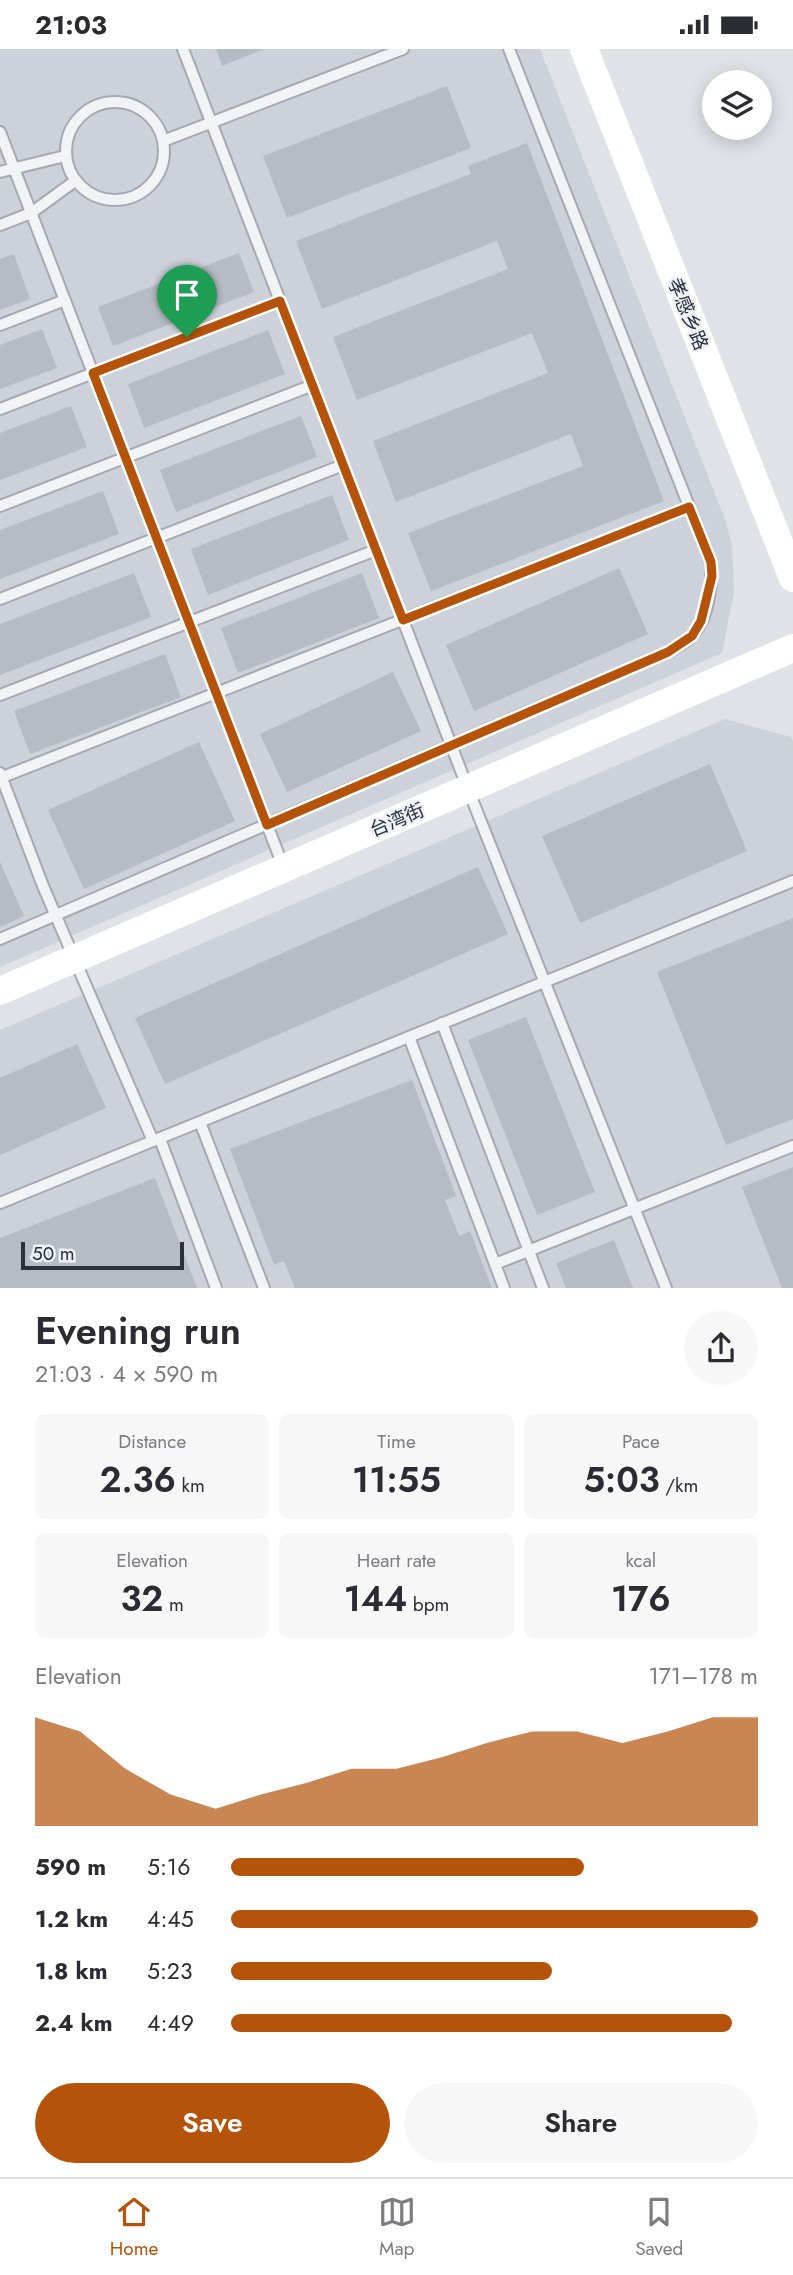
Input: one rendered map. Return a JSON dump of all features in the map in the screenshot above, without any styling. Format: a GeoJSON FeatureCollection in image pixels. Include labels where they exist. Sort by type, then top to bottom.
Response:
{"type":"FeatureCollection","features":[{"type":"Feature","properties":{"kind":"main road","name":"孝感乡路"},"geometry":{"type":"LineString","coordinates":[[584,49],[793,578]]}},
{"type":"Feature","properties":{"kind":"main road","name":"台湾街"},"geometry":{"type":"LineString","coordinates":[[0,991],[793,648]]}},
{"type":"Feature","properties":{"kind":"lane"},"geometry":{"type":"LineString","coordinates":[[183,49],[468,789],[666,1288]]}},
{"type":"Feature","properties":{"kind":"lane"},"geometry":{"type":"LineString","coordinates":[[163,141],[402,49]]}},
{"type":"Feature","properties":{"kind":"lane"},"geometry":{"type":"LineString","coordinates":[[0,939],[668,652],[692,636],[707,605],[712,576],[711,562],[509,49]]}},
{"type":"Feature","properties":{"kind":"lane"},"geometry":{"type":"LineString","coordinates":[[127,103],[140,109],[159,128],[163,141],[162,165],[150,187],[140,194],[117,201],[105,200],[83,190],[75,181],[65,156],[70,130],[88,110],[100,104],[127,103]]}},
{"type":"Feature","properties":{"kind":"lane"},"geometry":{"type":"LineString","coordinates":[[0,132],[284,869]]}},
{"type":"Feature","properties":{"kind":"lane"},"geometry":{"type":"LineString","coordinates":[[0,172],[65,156]]}},
{"type":"Feature","properties":{"kind":"lane"},"geometry":{"type":"LineString","coordinates":[[0,225],[31,213],[75,181]]}},
{"type":"Feature","properties":{"kind":"lane"},"geometry":{"type":"LineString","coordinates":[[0,325],[65,300]]}},
{"type":"Feature","properties":{"kind":"lane"},"geometry":{"type":"LineString","coordinates":[[0,409],[280,301]]}},
{"type":"Feature","properties":{"kind":"lane"},"geometry":{"type":"LineString","coordinates":[[0,506],[313,385]]}},
{"type":"Feature","properties":{"kind":"lane"},"geometry":{"type":"LineString","coordinates":[[0,599],[343,465]]}},
{"type":"Feature","properties":{"kind":"lane"},"geometry":{"type":"LineString","coordinates":[[216,1288],[156,1140],[56,915],[1,776],[689,507]]}},
{"type":"Feature","properties":{"kind":"lane"},"geometry":{"type":"LineString","coordinates":[[0,695],[376,549]]}},
{"type":"Feature","properties":{"kind":"lane"},"geometry":{"type":"LineString","coordinates":[[0,1203],[793,881]]}},
{"type":"Feature","properties":{"kind":"lane"},"geometry":{"type":"LineString","coordinates":[[442,1023],[543,1288]]}},
{"type":"Feature","properties":{"kind":"lane"},"geometry":{"type":"LineString","coordinates":[[409,1037],[504,1288]]}},
{"type":"Feature","properties":{"kind":"lane"},"geometry":{"type":"LineString","coordinates":[[200,1122],[264,1288]]}},
{"type":"Feature","properties":{"kind":"lane"},"geometry":{"type":"LineString","coordinates":[[495,1264],[793,1146]]}},
{"type":"Feature","properties":{"kind":"shaded area"},"geometry":{"type":"Polygon","coordinates":[[[0,49],[540,49],[726,522],[732,545],[734,592],[722,653],[0,967],[0,49]]]}},
{"type":"Feature","properties":{"kind":"shaded area"},"geometry":{"type":"Polygon","coordinates":[[[725,719],[791,737],[793,741],[793,1288],[0,1288],[0,1030],[725,719]]]}},
{"type":"Feature","properties":{"kind":"building"},"geometry":{"type":"Polygon","coordinates":[[[216,49],[264,49],[222,66],[216,49]]]}},
{"type":"Feature","properties":{"kind":"building"},"geometry":{"type":"Polygon","coordinates":[[[447,86],[471,148],[287,218],[263,156],[447,86]]]}},
{"type":"Feature","properties":{"kind":"building"},"geometry":{"type":"Polygon","coordinates":[[[527,143],[664,501],[431,591],[408,533],[583,466],[571,434],[396,502],[373,441],[548,373],[532,333],[357,400],[333,337],[508,269],[497,241],[322,309],[296,241],[471,174],[468,166],[527,143]]]}},
{"type":"Feature","properties":{"kind":"building"},"geometry":{"type":"Polygon","coordinates":[[[239,253],[254,292],[113,346],[98,307],[239,253]]]}},
{"type":"Feature","properties":{"kind":"building"},"geometry":{"type":"Polygon","coordinates":[[[14,254],[30,299],[0,310],[0,259],[14,254]]]}},
{"type":"Feature","properties":{"kind":"building"},"geometry":{"type":"Polygon","coordinates":[[[42,329],[57,368],[0,389],[0,345],[42,329]]]}},
{"type":"Feature","properties":{"kind":"building"},"geometry":{"type":"Polygon","coordinates":[[[268,330],[285,374],[144,428],[128,384],[268,330]]]}},
{"type":"Feature","properties":{"kind":"building"},"geometry":{"type":"Polygon","coordinates":[[[71,406],[87,447],[0,480],[0,433],[71,406]]]}},
{"type":"Feature","properties":{"kind":"building"},"geometry":{"type":"Polygon","coordinates":[[[301,416],[317,457],[176,512],[160,470],[301,416]]]}},
{"type":"Feature","properties":{"kind":"building"},"geometry":{"type":"Polygon","coordinates":[[[103,491],[119,534],[0,579],[0,530],[103,491]]]}},
{"type":"Feature","properties":{"kind":"building"},"geometry":{"type":"Polygon","coordinates":[[[332,495],[349,540],[208,595],[191,549],[332,495]]]}},
{"type":"Feature","properties":{"kind":"building"},"geometry":{"type":"Polygon","coordinates":[[[619,568],[648,634],[474,711],[446,645],[619,568]]]}},
{"type":"Feature","properties":{"kind":"building"},"geometry":{"type":"Polygon","coordinates":[[[134,573],[151,617],[0,675],[0,624],[134,573]]]}},
{"type":"Feature","properties":{"kind":"building"},"geometry":{"type":"Polygon","coordinates":[[[362,573],[379,618],[238,673],[221,628],[362,573]]]}},
{"type":"Feature","properties":{"kind":"building"},"geometry":{"type":"Polygon","coordinates":[[[165,654],[181,697],[30,754],[14,711],[165,654]]]}},
{"type":"Feature","properties":{"kind":"building"},"geometry":{"type":"Polygon","coordinates":[[[393,672],[421,731],[287,792],[260,734],[393,672]]]}},
{"type":"Feature","properties":{"kind":"building"},"geometry":{"type":"Polygon","coordinates":[[[199,742],[235,821],[84,889],[48,810],[199,742]]]}},
{"type":"Feature","properties":{"kind":"building"},"geometry":{"type":"Polygon","coordinates":[[[710,764],[747,851],[580,923],[542,836],[710,764]]]}},
{"type":"Feature","properties":{"kind":"building"},"geometry":{"type":"Polygon","coordinates":[[[0,862],[24,916],[0,927],[0,862]]]}},
{"type":"Feature","properties":{"kind":"building"},"geometry":{"type":"Polygon","coordinates":[[[478,867],[508,934],[165,1084],[135,1018],[478,867]]]}},
{"type":"Feature","properties":{"kind":"building"},"geometry":{"type":"Polygon","coordinates":[[[793,918],[793,1119],[726,1145],[657,972],[793,918]]]}},
{"type":"Feature","properties":{"kind":"building"},"geometry":{"type":"Polygon","coordinates":[[[526,1017],[595,1192],[537,1215],[468,1040],[526,1017]]]}},
{"type":"Feature","properties":{"kind":"building"},"geometry":{"type":"Polygon","coordinates":[[[77,1044],[106,1108],[0,1155],[0,1078],[77,1044]]]}},
{"type":"Feature","properties":{"kind":"building"},"geometry":{"type":"Polygon","coordinates":[[[412,1080],[456,1196],[445,1200],[459,1236],[470,1231],[492,1288],[295,1288],[284,1261],[274,1265],[230,1149],[412,1080]]]}},
{"type":"Feature","properties":{"kind":"building"},"geometry":{"type":"Polygon","coordinates":[[[793,1167],[793,1288],[782,1288],[742,1187],[793,1167]]]}},
{"type":"Feature","properties":{"kind":"building"},"geometry":{"type":"Polygon","coordinates":[[[155,1178],[197,1288],[0,1288],[0,1238],[155,1178]]]}},
{"type":"Feature","properties":{"kind":"building"},"geometry":{"type":"Polygon","coordinates":[[[614,1240],[633,1288],[566,1288],[556,1263],[614,1240]]]}},
{"type":"Feature","properties":{"kind":"route"},"geometry":{"type":"LineString","coordinates":[[280,301],[403,620],[689,507],[711,562],[712,576],[701,621],[692,636],[668,652],[267,825],[93,373],[187,337],[280,301]]}}]}
